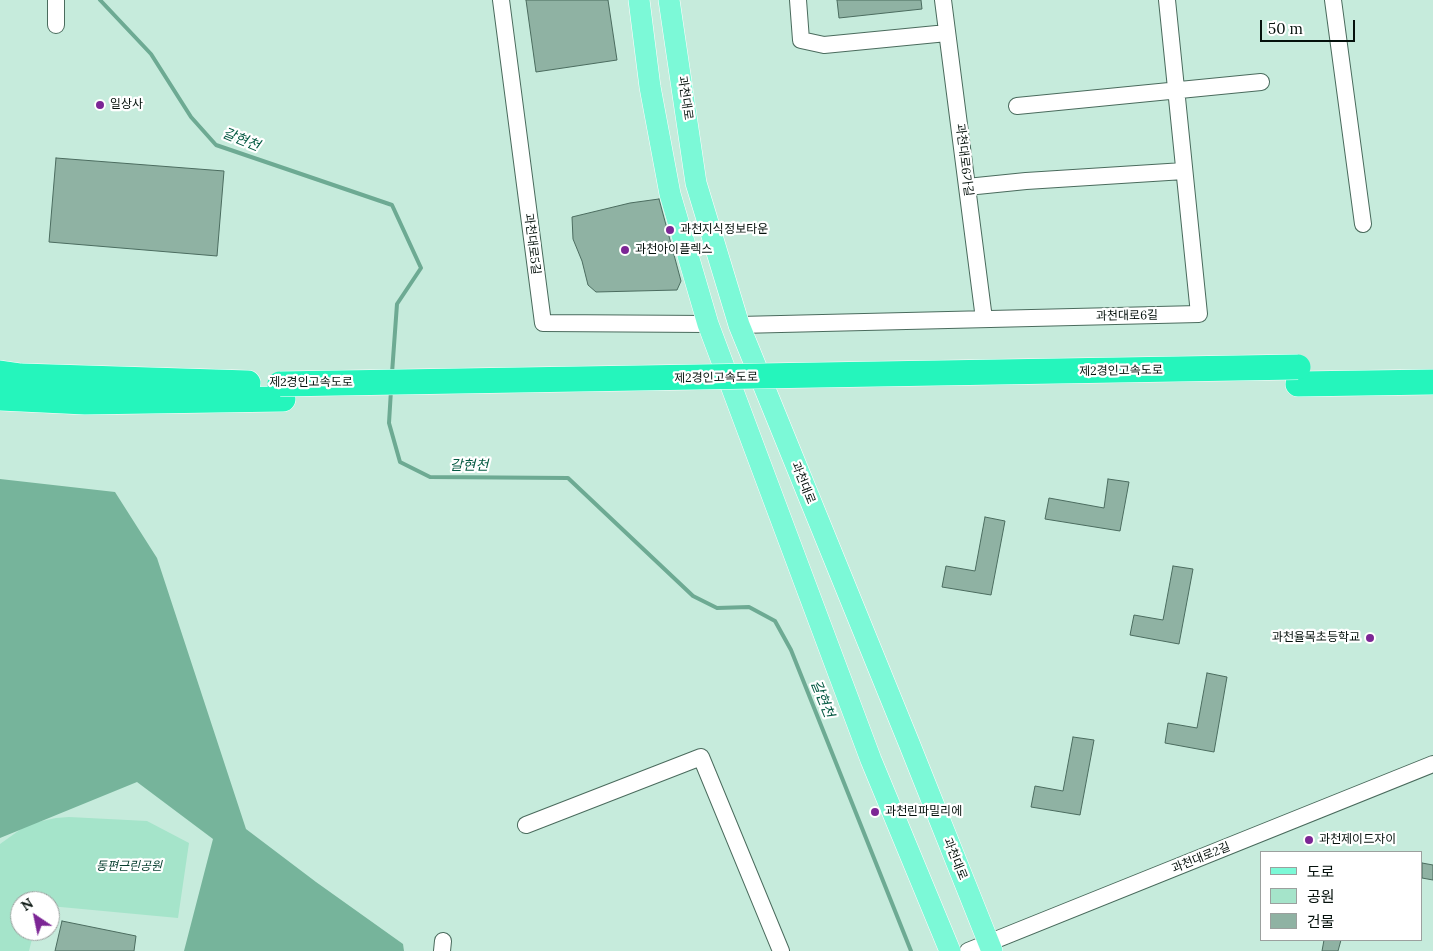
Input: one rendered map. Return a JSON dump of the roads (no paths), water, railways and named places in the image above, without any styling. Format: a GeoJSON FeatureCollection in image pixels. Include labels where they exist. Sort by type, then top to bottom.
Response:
{"type":"FeatureCollection","features":[{"type":"Feature","properties":{"kind":"highway","name":"제2경인고속도로"},"geometry":{"type":"LineString","coordinates":[[1298,376],[1433,365]]}},
{"type":"Feature","properties":{"kind":"highway","name":"제2경인고속도로"},"geometry":{"type":"LineString","coordinates":[[0,373],[21,376],[84,378],[282,392]]}},
{"type":"Feature","properties":{"kind":"highway","name":"제2경인고속도로"},"geometry":{"type":"LineString","coordinates":[[0,398],[85,402],[282,392],[1298,376],[1433,382]]}},
{"type":"Feature","properties":{"kind":"main road"},"geometry":{"type":"LineString","coordinates":[[639,0],[651,93],[668,186],[708,324],[871,760],[950,951]]}},
{"type":"Feature","properties":{"kind":"main road","name":"과천대로"},"geometry":{"type":"LineString","coordinates":[[670,0],[696,183],[739,326],[906,734],[990,947]]}},
{"type":"Feature","properties":{"kind":"street"},"geometry":{"type":"LineString","coordinates":[[56,0],[56,25]]}},
{"type":"Feature","properties":{"kind":"street","name":"과천대로5길"},"geometry":{"type":"LineString","coordinates":[[501,0],[543,323],[708,324]]}},
{"type":"Feature","properties":{"kind":"street"},"geometry":{"type":"LineString","coordinates":[[798,0],[801,40],[824,45],[947,33]]}},
{"type":"Feature","properties":{"kind":"street","name":"과천대로6가길"},"geometry":{"type":"LineString","coordinates":[[943,0],[984,319]]}},
{"type":"Feature","properties":{"kind":"street","name":"과천대로6길"},"geometry":{"type":"LineString","coordinates":[[739,326],[1199,314],[1167,0]]}},
{"type":"Feature","properties":{"kind":"street"},"geometry":{"type":"LineString","coordinates":[[1333,0],[1363,224]]}},
{"type":"Feature","properties":{"kind":"street"},"geometry":{"type":"LineString","coordinates":[[1017,106],[1261,82]]}},
{"type":"Feature","properties":{"kind":"street"},"geometry":{"type":"LineString","coordinates":[[967,187],[1026,181],[1184,171]]}},
{"type":"Feature","properties":{"kind":"street"},"geometry":{"type":"LineString","coordinates":[[526,825],[701,757],[781,951]]}},
{"type":"Feature","properties":{"kind":"street","name":"과천대로2길"},"geometry":{"type":"LineString","coordinates":[[968,951],[990,947],[1433,764]]}},
{"type":"Feature","properties":{"kind":"waterway","name":"갈현천"},"geometry":{"type":"LineString","coordinates":[[100,0],[151,54],[191,117],[216,145],[392,205],[421,268],[397,304],[392,373]]}},
{"type":"Feature","properties":{"kind":"waterway","name":"갈현천"},"geometry":{"type":"LineString","coordinates":[[391,390],[389,423],[400,462],[430,477],[568,478],[693,596],[717,608],[749,607],[775,621],[791,650],[911,951]]}},
{"type":"Feature","properties":{"kind":"place","name":"일상사"},"geometry":{"type":"Point","coordinates":[100,105]}},
{"type":"Feature","properties":{"kind":"place","name":"과천지식정보타운"},"geometry":{"type":"Point","coordinates":[670,230]}},
{"type":"Feature","properties":{"kind":"place","name":"과천아이플렉스"},"geometry":{"type":"Point","coordinates":[625,250]}},
{"type":"Feature","properties":{"kind":"place","name":"과천율목초등학교"},"geometry":{"type":"Point","coordinates":[1370,638]}},
{"type":"Feature","properties":{"kind":"place","name":"과천린파밀리에"},"geometry":{"type":"Point","coordinates":[875,812]}},
{"type":"Feature","properties":{"kind":"place","name":"과천제이드자이"},"geometry":{"type":"Point","coordinates":[1309,840]}},
{"type":"Feature","properties":{"kind":"park label","name":"동편근린공원"},"geometry":{"type":"Point","coordinates":[129,867]}}]}
